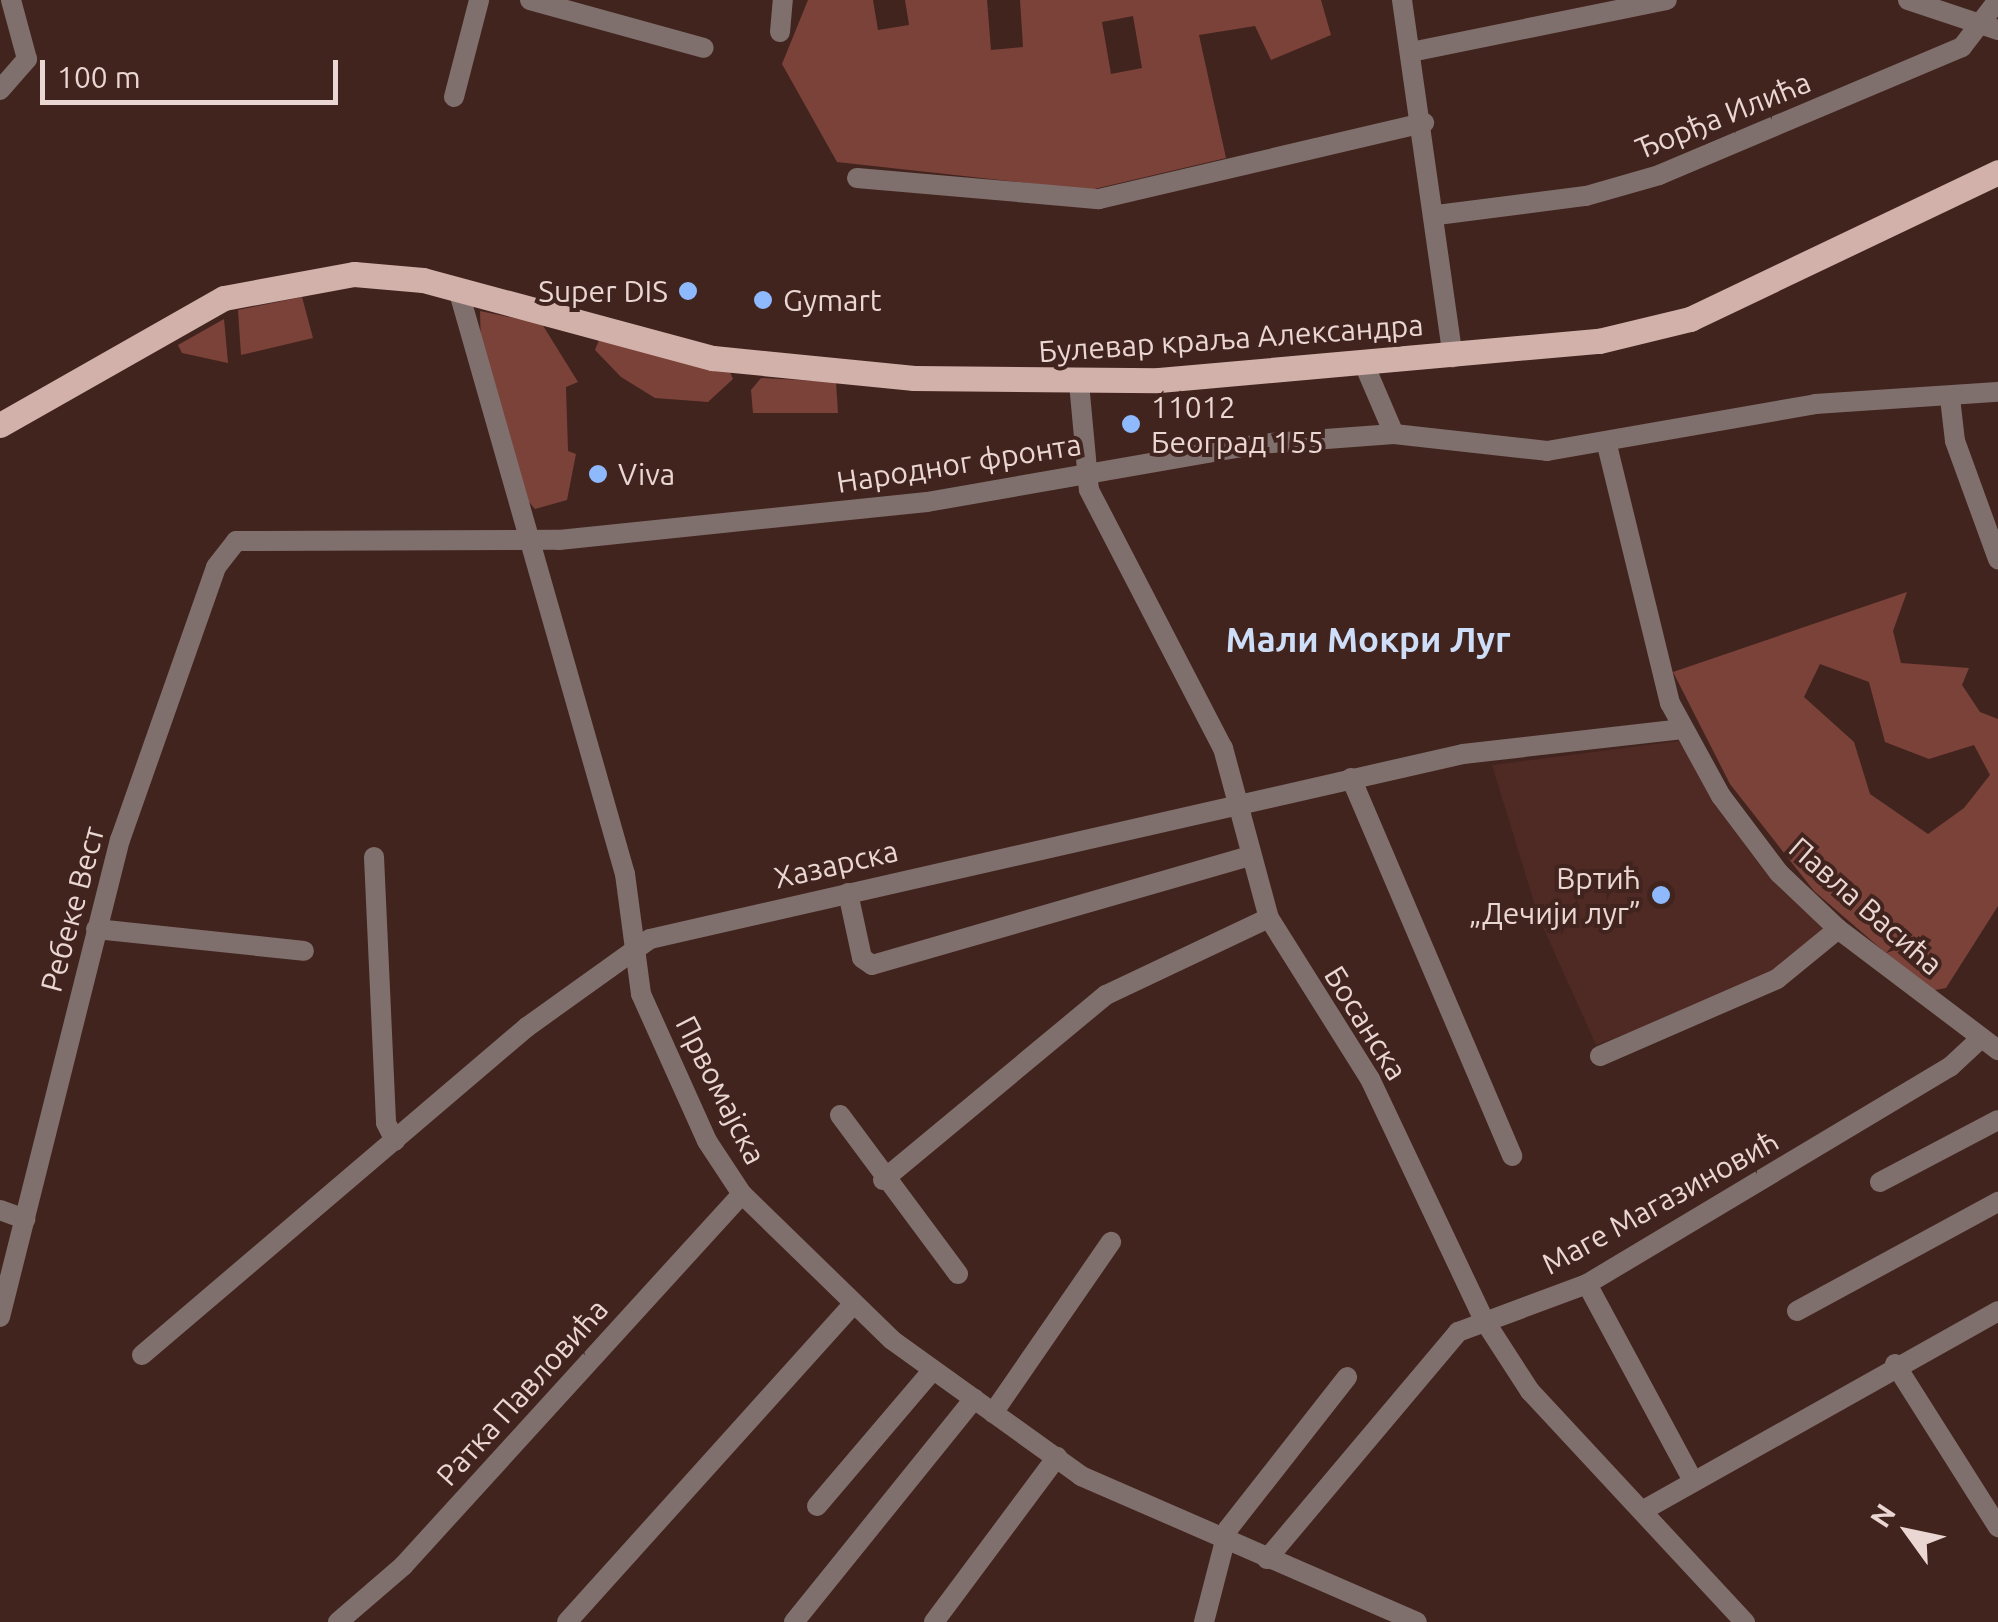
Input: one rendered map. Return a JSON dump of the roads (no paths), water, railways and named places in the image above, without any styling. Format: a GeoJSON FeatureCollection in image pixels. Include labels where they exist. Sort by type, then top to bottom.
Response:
{"type":"FeatureCollection","features":[{"type":"Feature","properties":{"kind":"main road","name":"Булевар краља Александра"},"geometry":{"type":"LineString","coordinates":[[0,425],[247,290],[369,273],[458,289],[752,364],[1078,384],[1453,357],[1676,324],[1998,172]]}},
{"type":"Feature","properties":{"kind":"street"},"geometry":{"type":"LineString","coordinates":[[0,90],[27,59],[12,0]]}},
{"type":"Feature","properties":{"kind":"street"},"geometry":{"type":"LineString","coordinates":[[454,97],[479,0]]}},
{"type":"Feature","properties":{"kind":"street"},"geometry":{"type":"LineString","coordinates":[[530,0],[704,48]]}},
{"type":"Feature","properties":{"kind":"street"},"geometry":{"type":"LineString","coordinates":[[780,32],[783,0]]}},
{"type":"Feature","properties":{"kind":"street"},"geometry":{"type":"LineString","coordinates":[[1402,0],[1424,123],[1453,357]]}},
{"type":"Feature","properties":{"kind":"street"},"geometry":{"type":"LineString","coordinates":[[1411,52],[1667,0]]}},
{"type":"Feature","properties":{"kind":"street"},"geometry":{"type":"LineString","coordinates":[[1908,0],[1989,26]]}},
{"type":"Feature","properties":{"kind":"street","name":"Ђорђа Илића"},"geometry":{"type":"LineString","coordinates":[[1437,215],[1586,196],[1659,175],[1962,47],[1989,26],[1998,0]]}},
{"type":"Feature","properties":{"kind":"street"},"geometry":{"type":"LineString","coordinates":[[857,178],[1099,199],[1424,123]]}},
{"type":"Feature","properties":{"kind":"street","name":"Првомајска"},"geometry":{"type":"LineString","coordinates":[[458,289],[624,874],[634,948],[662,1049],[742,1194],[852,1304],[932,1370],[1103,1489],[1417,1622]]}},
{"type":"Feature","properties":{"kind":"street"},"geometry":{"type":"LineString","coordinates":[[1364,364],[1394,434]]}},
{"type":"Feature","properties":{"kind":"street","name":"Босанска"},"geometry":{"type":"LineString","coordinates":[[1078,384],[1086,474],[1222,748],[1240,806],[1246,857],[1268,918],[1370,1079],[1484,1320],[1530,1391],[1746,1622]]}},
{"type":"Feature","properties":{"kind":"street","name":"Народног фронта"},"geometry":{"type":"LineString","coordinates":[[246,536],[532,541],[927,502],[1258,444],[1394,434],[1499,450],[1607,445],[1815,404],[1998,392]]}},
{"type":"Feature","properties":{"kind":"street"},"geometry":{"type":"LineString","coordinates":[[1950,398],[1955,440],[1998,560]]}},
{"type":"Feature","properties":{"kind":"street","name":"Павла Васића"},"geometry":{"type":"LineString","coordinates":[[1607,445],[1681,729],[1759,850],[1838,928],[1989,1045]]}},
{"type":"Feature","properties":{"kind":"street","name":"Ребеке Вест"},"geometry":{"type":"LineString","coordinates":[[0,1317],[96,929],[216,566],[246,536]]}},
{"type":"Feature","properties":{"kind":"street","name":"Хазарска"},"geometry":{"type":"LineString","coordinates":[[142,1355],[394,1141],[634,948],[848,893],[1463,754],[1681,729]]}},
{"type":"Feature","properties":{"kind":"street"},"geometry":{"type":"LineString","coordinates":[[1351,778],[1512,1156]]}},
{"type":"Feature","properties":{"kind":"street"},"geometry":{"type":"LineString","coordinates":[[374,857],[386,1124],[394,1141]]}},
{"type":"Feature","properties":{"kind":"street"},"geometry":{"type":"LineString","coordinates":[[848,893],[862,958],[872,965],[1246,857]]}},
{"type":"Feature","properties":{"kind":"street"},"geometry":{"type":"LineString","coordinates":[[883,1180],[1106,995],[1268,918]]}},
{"type":"Feature","properties":{"kind":"street"},"geometry":{"type":"LineString","coordinates":[[1600,1056],[1777,980],[1838,928]]}},
{"type":"Feature","properties":{"kind":"street"},"geometry":{"type":"LineString","coordinates":[[96,929],[304,951]]}},
{"type":"Feature","properties":{"kind":"street","name":"Маге Магазиновић"},"geometry":{"type":"LineString","coordinates":[[1267,1559],[1447,1343],[1484,1320],[1587,1284],[1989,1045]]}},
{"type":"Feature","properties":{"kind":"street"},"geometry":{"type":"LineString","coordinates":[[840,1115],[883,1180],[958,1274]]}},
{"type":"Feature","properties":{"kind":"street"},"geometry":{"type":"LineString","coordinates":[[1880,1182],[1998,1120]]}},
{"type":"Feature","properties":{"kind":"street","name":"Ратка Павловића"},"geometry":{"type":"LineString","coordinates":[[338,1622],[404,1566],[742,1194]]}},
{"type":"Feature","properties":{"kind":"street"},"geometry":{"type":"LineString","coordinates":[[1797,1310],[1998,1202]]}},
{"type":"Feature","properties":{"kind":"street"},"geometry":{"type":"LineString","coordinates":[[0,1210],[25,1219]]}},
{"type":"Feature","properties":{"kind":"street"},"geometry":{"type":"LineString","coordinates":[[993,1413],[1112,1242]]}},
{"type":"Feature","properties":{"kind":"street"},"geometry":{"type":"LineString","coordinates":[[1587,1284],[1692,1476]]}},
{"type":"Feature","properties":{"kind":"street"},"geometry":{"type":"LineString","coordinates":[[567,1622],[852,1304]]}},
{"type":"Feature","properties":{"kind":"street"},"geometry":{"type":"LineString","coordinates":[[1642,1511],[1692,1476],[1998,1310]]}},
{"type":"Feature","properties":{"kind":"street"},"geometry":{"type":"LineString","coordinates":[[1895,1364],[1998,1527]]}},
{"type":"Feature","properties":{"kind":"street"},"geometry":{"type":"LineString","coordinates":[[817,1506],[932,1370]]}},
{"type":"Feature","properties":{"kind":"street"},"geometry":{"type":"LineString","coordinates":[[1204,1622],[1222,1541],[1347,1377]]}},
{"type":"Feature","properties":{"kind":"street"},"geometry":{"type":"LineString","coordinates":[[794,1622],[974,1399]]}},
{"type":"Feature","properties":{"kind":"street"},"geometry":{"type":"LineString","coordinates":[[934,1622],[1056,1458]]}},
{"type":"Feature","properties":{"kind":"place","name":"Super DIS"},"geometry":{"type":"Point","coordinates":[688,291]}},
{"type":"Feature","properties":{"kind":"place","name":"Gymart"},"geometry":{"type":"Point","coordinates":[763,300]}},
{"type":"Feature","properties":{"kind":"place","name":"11012 Београд 155"},"geometry":{"type":"Point","coordinates":[1131,424]}},
{"type":"Feature","properties":{"kind":"place","name":"Viva"},"geometry":{"type":"Point","coordinates":[598,474]}},
{"type":"Feature","properties":{"kind":"place","name":"Вртић „Дечији луг”"},"geometry":{"type":"Point","coordinates":[1661,895]}},
{"type":"Feature","properties":{"kind":"district","name":"Мали Мокри Луг"},"geometry":{"type":"Point","coordinates":[1368,639]}}]}
